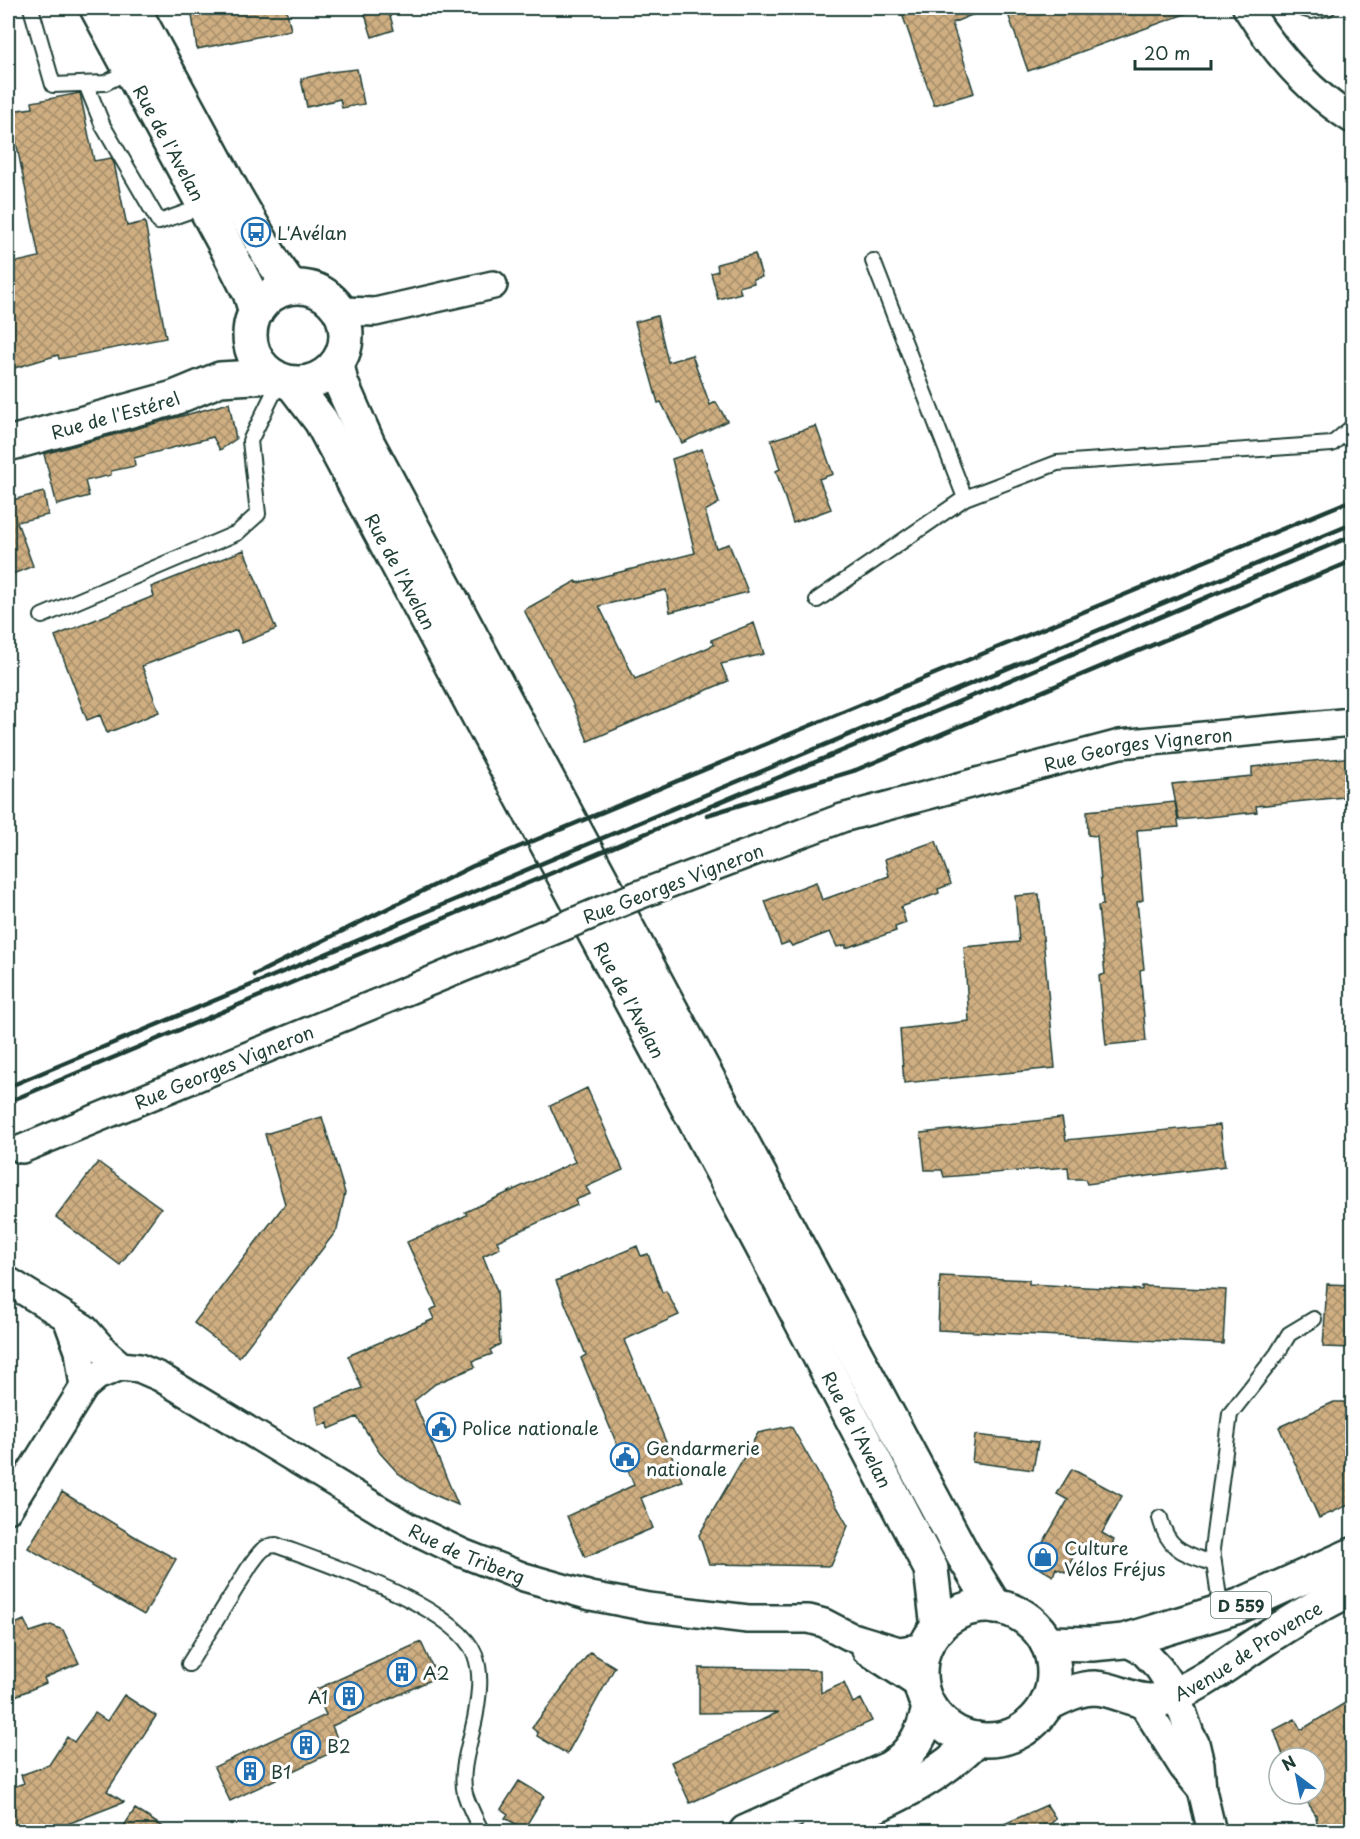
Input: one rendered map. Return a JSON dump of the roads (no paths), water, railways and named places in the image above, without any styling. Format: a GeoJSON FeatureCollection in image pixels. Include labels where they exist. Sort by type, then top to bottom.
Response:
{"type":"FeatureCollection","features":[{"type":"Feature","properties":{"kind":"main road","name":"Rue de l'Avelan"},"geometry":{"type":"LineString","coordinates":[[97,8],[250,293],[253,325]]}},
{"type":"Feature","properties":{"kind":"main road","name":"Rue de l'Avelan"},"geometry":{"type":"LineString","coordinates":[[133,8],[234,196],[291,287]]}},
{"type":"Feature","properties":{"kind":"main road"},"geometry":{"type":"LineString","coordinates":[[220,379],[253,325],[265,300],[277,291],[291,287],[306,287],[320,291],[341,311],[346,324],[347,338],[344,352],[328,374],[317,380],[304,383],[282,380],[261,367],[253,353],[253,325]]}},
{"type":"Feature","properties":{"kind":"main road","name":"Rue de l'Avelan"},"geometry":{"type":"LineString","coordinates":[[337,364],[341,383],[368,444],[963,1556],[995,1607]]}},
{"type":"Feature","properties":{"kind":"main road","name":"Rue de l'Estérel"},"geometry":{"type":"LineString","coordinates":[[8,444],[174,398],[220,379],[282,380]]}},
{"type":"Feature","properties":{"kind":"main road","name":"Rue de l'Avelan"},"geometry":{"type":"LineString","coordinates":[[282,380],[307,400],[327,432],[926,1558],[931,1569],[932,1637]]}},
{"type":"Feature","properties":{"kind":"main road","name":"Avenue de Provence"},"geometry":{"type":"LineString","coordinates":[[1125,1641],[1239,1606],[1353,1556]]}},
{"type":"Feature","properties":{"kind":"main road","name":"Avenue de Provence"},"geometry":{"type":"LineString","coordinates":[[1141,1701],[1164,1699],[1209,1677],[1258,1644],[1337,1596],[1353,1589]]}},
{"type":"Feature","properties":{"kind":"main road"},"geometry":{"type":"LineString","coordinates":[[746,1832],[896,1765],[914,1748],[925,1725],[921,1660],[932,1637],[950,1617],[964,1610],[979,1607],[995,1607],[1011,1611],[1026,1618],[1038,1629],[1053,1657],[1055,1673],[1053,1689],[1040,1716],[1017,1733],[1004,1738],[976,1739],[958,1734],[941,1723],[925,1697]]}},
{"type":"Feature","properties":{"kind":"main road","name":"D 559"},"geometry":{"type":"LineString","coordinates":[[1047,1643],[1092,1644],[1125,1641]]}},
{"type":"Feature","properties":{"kind":"main road","name":"D 559"},"geometry":{"type":"LineString","coordinates":[[1047,1704],[1080,1690],[1095,1688],[1141,1701]]}},
{"type":"Feature","properties":{"kind":"main road"},"geometry":{"type":"LineString","coordinates":[[818,1832],[911,1789],[952,1762],[976,1739]]}},
{"type":"Feature","properties":{"kind":"street"},"geometry":{"type":"LineString","coordinates":[[1247,8],[1268,41],[1299,75],[1340,111],[1353,119]]}},
{"type":"Feature","properties":{"kind":"street"},"geometry":{"type":"LineString","coordinates":[[341,311],[375,312],[493,285]]}},
{"type":"Feature","properties":{"kind":"street","name":"Rue Georges Vigneron"},"geometry":{"type":"LineString","coordinates":[[12,1153],[636,896],[842,818],[1120,744],[1353,722]]}},
{"type":"Feature","properties":{"kind":"street"},"geometry":{"type":"LineString","coordinates":[[8,1281],[84,1328],[121,1366],[97,1376],[84,1387],[73,1401],[8,1509]]}},
{"type":"Feature","properties":{"kind":"street"},"geometry":{"type":"LineString","coordinates":[[67,1318],[79,1351],[84,1387]]}},
{"type":"Feature","properties":{"kind":"street","name":"Rue de Triberg"},"geometry":{"type":"LineString","coordinates":[[121,1366],[139,1368],[160,1377],[408,1527],[462,1553],[524,1577],[591,1596],[648,1607],[748,1618],[809,1619],[824,1623],[849,1636],[899,1651],[932,1637]]}},
{"type":"Feature","properties":{"kind":"street","name":"Rue de Triberg"},"geometry":{"type":"LineString","coordinates":[[849,1636],[925,1697]]}},
{"type":"Feature","properties":{"kind":"street"},"geometry":{"type":"LineString","coordinates":[[1125,1641],[1143,1651],[1160,1668],[1176,1694],[1195,1743],[1200,1764],[1202,1790],[1212,1832]]}},
{"type":"Feature","properties":{"kind":"street"},"geometry":{"type":"LineString","coordinates":[[1195,1743],[1198,1707],[1209,1677]]}},
{"type":"Feature","properties":{"kind":"street"},"geometry":{"type":"LineString","coordinates":[[1141,1701],[1183,1767],[1202,1790]]}},
{"type":"Feature","properties":{"kind":"lane"},"geometry":{"type":"LineString","coordinates":[[31,8],[52,85],[105,83],[131,70]]}},
{"type":"Feature","properties":{"kind":"lane"},"geometry":{"type":"LineString","coordinates":[[1301,8],[1311,10],[1328,8]]}},
{"type":"Feature","properties":{"kind":"lane"},"geometry":{"type":"LineString","coordinates":[[86,84],[103,126],[159,222],[205,206]]}},
{"type":"Feature","properties":{"kind":"lane"},"geometry":{"type":"LineString","coordinates":[[873,261],[965,498]]}},
{"type":"Feature","properties":{"kind":"lane"},"geometry":{"type":"LineString","coordinates":[[42,616],[237,534],[258,514],[250,441],[282,380]]}},
{"type":"Feature","properties":{"kind":"lane"},"geometry":{"type":"LineString","coordinates":[[817,600],[965,498],[1057,463],[1332,444],[1353,427]]}},
{"type":"Feature","properties":{"kind":"lane"},"geometry":{"type":"LineString","coordinates":[[1221,1612],[1212,1549],[1230,1414],[1277,1354],[1288,1334],[1314,1319]]}},
{"type":"Feature","properties":{"kind":"lane"},"geometry":{"type":"LineString","coordinates":[[1160,1518],[1164,1535],[1181,1551],[1214,1564]]}},
{"type":"Feature","properties":{"kind":"lane"},"geometry":{"type":"LineString","coordinates":[[189,1664],[251,1564],[263,1549],[271,1545],[329,1565],[423,1606],[462,1634],[474,1653],[480,1674],[464,1783],[465,1794],[482,1832]]}},
{"type":"Feature","properties":{"kind":"railway"},"geometry":{"type":"LineString","coordinates":[[254,975],[473,866],[1352,500]]}},
{"type":"Feature","properties":{"kind":"railway"},"geometry":{"type":"LineString","coordinates":[[8,1087],[1352,524]]}},
{"type":"Feature","properties":{"kind":"railway"},"geometry":{"type":"LineString","coordinates":[[8,1102],[1352,536]]}},
{"type":"Feature","properties":{"kind":"railway"},"geometry":{"type":"LineString","coordinates":[[707,815],[856,770],[1352,561]]}},
{"type":"Feature","properties":{"kind":"place","name":"L'Avélan"},"geometry":{"type":"Point","coordinates":[256,232]}},
{"type":"Feature","properties":{"kind":"place","name":"Police nationale"},"geometry":{"type":"Point","coordinates":[441,1427]}},
{"type":"Feature","properties":{"kind":"place","name":"Gendarmerie nationale"},"geometry":{"type":"Point","coordinates":[625,1457]}},
{"type":"Feature","properties":{"kind":"place","name":"Culture Vélos Fréjus"},"geometry":{"type":"Point","coordinates":[1043,1557]}},
{"type":"Feature","properties":{"kind":"place","name":"A2"},"geometry":{"type":"Point","coordinates":[402,1672]}},
{"type":"Feature","properties":{"kind":"place","name":"A1"},"geometry":{"type":"Point","coordinates":[349,1696]}},
{"type":"Feature","properties":{"kind":"place","name":"B2"},"geometry":{"type":"Point","coordinates":[306,1745]}},
{"type":"Feature","properties":{"kind":"place","name":"B1"},"geometry":{"type":"Point","coordinates":[250,1771]}}]}
